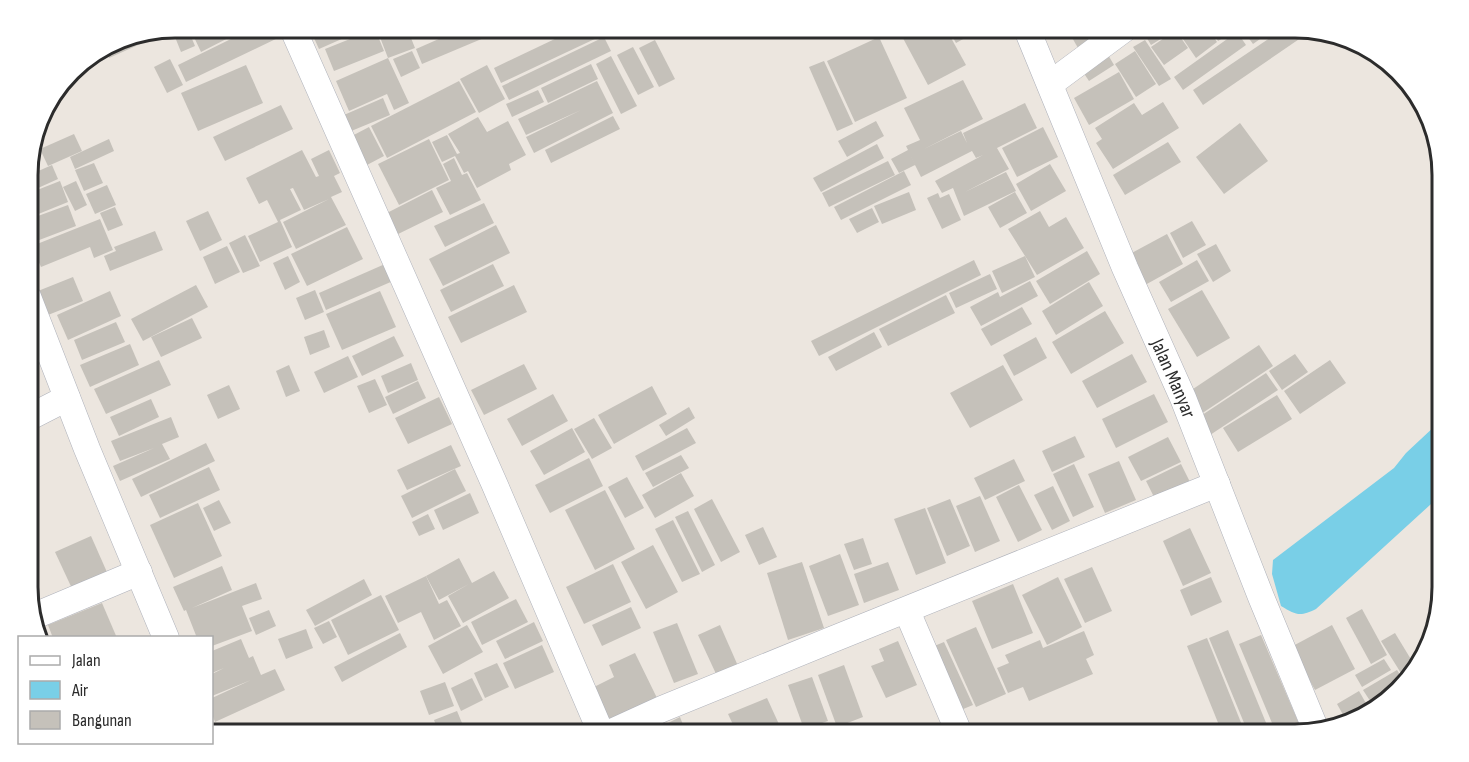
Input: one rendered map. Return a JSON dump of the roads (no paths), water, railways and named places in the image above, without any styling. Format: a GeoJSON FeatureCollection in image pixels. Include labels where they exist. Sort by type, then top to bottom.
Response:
{"type":"FeatureCollection","features":[{"type":"Feature","properties":{"kind":"street"},"geometry":{"type":"LineString","coordinates":[[297,38],[599,724]]}},
{"type":"Feature","properties":{"kind":"street","name":"Jalan Manyar"},"geometry":{"type":"LineString","coordinates":[[1031,38],[1125,268],[1183,398],[1313,723]]}},
{"type":"Feature","properties":{"kind":"street"},"geometry":{"type":"LineString","coordinates":[[1050,84],[1112,38]]}},
{"type":"Feature","properties":{"kind":"street"},"geometry":{"type":"LineString","coordinates":[[38,323],[165,636]]}},
{"type":"Feature","properties":{"kind":"street"},"geometry":{"type":"LineString","coordinates":[[38,413],[67,398]]}},
{"type":"Feature","properties":{"kind":"street"},"geometry":{"type":"LineString","coordinates":[[630,724],[757,670],[1217,484]]}},
{"type":"Feature","properties":{"kind":"street"},"geometry":{"type":"LineString","coordinates":[[40,613],[139,572]]}},
{"type":"Feature","properties":{"kind":"street"},"geometry":{"type":"LineString","coordinates":[[907,611],[955,724]]}},
{"type":"Feature","properties":{"kind":"water"},"geometry":{"type":"Polygon","coordinates":[[[1432,429],[1432,503],[1316,609],[1298,614],[1281,606],[1272,574],[1273,560],[1394,468],[1406,453],[1432,429]]]}}]}
